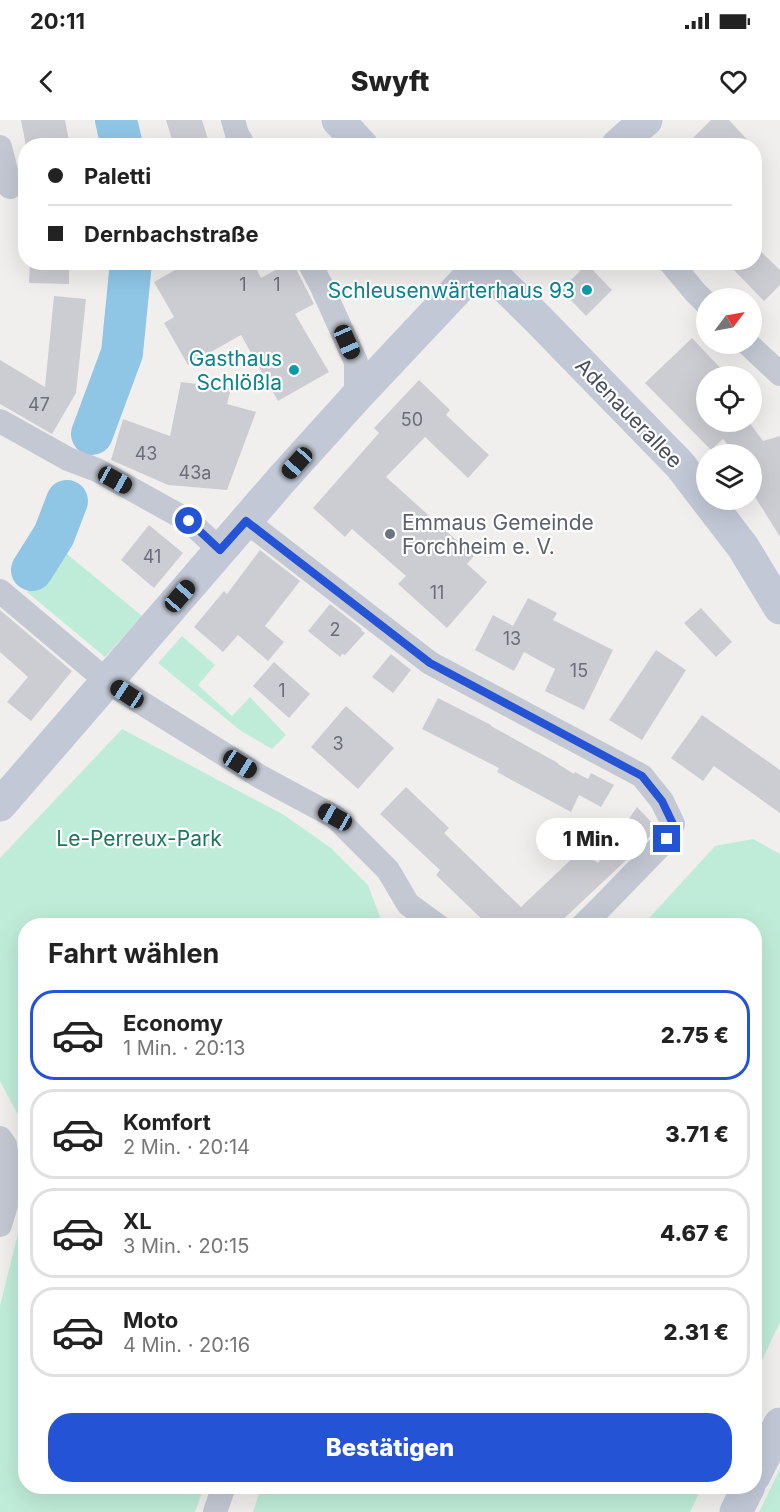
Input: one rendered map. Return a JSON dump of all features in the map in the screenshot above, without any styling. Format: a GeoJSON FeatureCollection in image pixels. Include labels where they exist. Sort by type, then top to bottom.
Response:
{"type":"FeatureCollection","features":[{"type":"Feature","properties":{"kind":"street"},"geometry":{"type":"LineString","coordinates":[[233,120],[239,138]]}},
{"type":"Feature","properties":{"kind":"street"},"geometry":{"type":"LineString","coordinates":[[338,120],[355,138]]}},
{"type":"Feature","properties":{"kind":"street"},"geometry":{"type":"LineString","coordinates":[[626,138],[646,120]]}},
{"type":"Feature","properties":{"kind":"street"},"geometry":{"type":"LineString","coordinates":[[0,147],[12,187]]}},
{"type":"Feature","properties":{"kind":"street"},"geometry":{"type":"LineString","coordinates":[[313,270],[356,362],[356,397]]}},
{"type":"Feature","properties":{"kind":"street"},"geometry":{"type":"LineString","coordinates":[[0,805],[220,550],[356,397],[475,270]]}},
{"type":"Feature","properties":{"kind":"street","name":"Adenauerallee"},"geometry":{"type":"LineString","coordinates":[[489,270],[680,465],[743,547],[780,608]]}},
{"type":"Feature","properties":{"kind":"street"},"geometry":{"type":"LineString","coordinates":[[677,270],[696,293]]}},
{"type":"Feature","properties":{"kind":"street"},"geometry":{"type":"LineString","coordinates":[[759,354],[780,374]]}},
{"type":"Feature","properties":{"kind":"street"},"geometry":{"type":"LineString","coordinates":[[0,421],[68,459],[97,470],[189,521],[220,550]]}},
{"type":"Feature","properties":{"kind":"street"},"geometry":{"type":"LineString","coordinates":[[246,521],[430,663],[642,776],[662,801],[673,824],[667,839],[590,918]]}},
{"type":"Feature","properties":{"kind":"street"},"geometry":{"type":"LineString","coordinates":[[0,591],[108,682],[259,776],[335,817],[387,870],[409,915]]}},
{"type":"Feature","properties":{"kind":"street"},"geometry":{"type":"LineString","coordinates":[[0,1138],[5,1145],[11,1188],[0,1225]]}},
{"type":"Feature","properties":{"kind":"street"},"geometry":{"type":"LineString","coordinates":[[762,1460],[780,1424]]}},
{"type":"Feature","properties":{"kind":"street"},"geometry":{"type":"LineString","coordinates":[[215,1512],[221,1494]]}},
{"type":"Feature","properties":{"kind":"street"},"geometry":{"type":"LineString","coordinates":[[736,1512],[745,1494]]}},
{"type":"Feature","properties":{"kind":"green space"},"geometry":{"type":"Polygon","coordinates":[[[61,549],[142,616],[105,657],[27,592],[61,549]]]}},
{"type":"Feature","properties":{"kind":"green space"},"geometry":{"type":"Polygon","coordinates":[[[182,636],[215,665],[198,685],[232,716],[250,697],[286,735],[272,749],[241,731],[158,663],[182,636]]]}},
{"type":"Feature","properties":{"kind":"green space","name":"Le-Perreux-Park"},"geometry":{"type":"Polygon","coordinates":[[[122,729],[284,815],[331,848],[368,885],[380,918],[18,918],[18,1115],[0,1081],[0,858],[122,729]]]}},
{"type":"Feature","properties":{"kind":"green space"},"geometry":{"type":"Polygon","coordinates":[[[753,839],[780,854],[780,1322],[762,1360],[762,918],[649,918],[715,846],[753,839]]]}},
{"type":"Feature","properties":{"kind":"green space"},"geometry":{"type":"Polygon","coordinates":[[[18,1233],[18,1494],[201,1494],[195,1512],[0,1512],[0,1306],[18,1233]]]}},
{"type":"Feature","properties":{"kind":"green space"},"geometry":{"type":"Polygon","coordinates":[[[780,1469],[780,1512],[759,1512],[780,1469]]]}},
{"type":"Feature","properties":{"kind":"green space"},"geometry":{"type":"Polygon","coordinates":[[[259,1494],[699,1494],[690,1512],[253,1512],[259,1494]]]}},
{"type":"Feature","properties":{"kind":"building"},"geometry":{"type":"Polygon","coordinates":[[[21,120],[65,120],[68,138],[24,138],[21,120]]]}},
{"type":"Feature","properties":{"kind":"building"},"geometry":{"type":"Polygon","coordinates":[[[166,120],[202,120],[208,138],[172,138],[166,120]]]}},
{"type":"Feature","properties":{"kind":"building"},"geometry":{"type":"Polygon","coordinates":[[[711,120],[729,120],[746,138],[693,138],[711,120]]]}},
{"type":"Feature","properties":{"kind":"building"},"geometry":{"type":"Polygon","coordinates":[[[762,253],[780,270],[780,285],[764,301],[762,288],[751,288],[734,270],[762,270],[762,253]]]}},
{"type":"Feature","properties":{"kind":"building"},"geometry":{"type":"Polygon","coordinates":[[[30,270],[69,270],[69,284],[29,283],[30,270]]]}},
{"type":"Feature","properties":{"kind":"building"},"geometry":{"type":"Polygon","coordinates":[[[175,270],[257,270],[261,278],[276,270],[297,270],[314,304],[295,314],[329,372],[278,401],[241,335],[188,365],[164,323],[174,317],[154,282],[175,270]]]}},
{"type":"Feature","properties":{"kind":"building","name":"Schleusenwärterhaus 93"},"geometry":{"type":"Polygon","coordinates":[[[581,270],[593,270],[612,290],[586,316],[561,290],[581,270]]]}},
{"type":"Feature","properties":{"kind":"building"},"geometry":{"type":"Polygon","coordinates":[[[54,296],[86,299],[76,393],[52,434],[0,404],[0,360],[45,387],[54,296]]]}},
{"type":"Feature","properties":{"kind":"building"},"geometry":{"type":"Polygon","coordinates":[[[692,338],[696,342],[696,354],[707,354],[719,366],[696,366],[696,432],[756,432],[763,441],[780,436],[780,537],[762,508],[762,444],[727,444],[723,439],[718,444],[705,444],[645,383],[692,338]]]}},
{"type":"Feature","properties":{"kind":"building"},"geometry":{"type":"Polygon","coordinates":[[[419,380],[450,410],[446,415],[489,455],[468,478],[425,437],[386,477],[474,556],[467,564],[487,582],[447,628],[398,584],[406,576],[352,529],[345,537],[313,508],[379,433],[374,428],[419,380]]]}},
{"type":"Feature","properties":{"kind":"building"},"geometry":{"type":"Polygon","coordinates":[[[181,382],[231,388],[227,404],[256,412],[227,490],[168,485],[111,460],[123,419],[170,436],[181,382]]]}},
{"type":"Feature","properties":{"kind":"building"},"geometry":{"type":"Polygon","coordinates":[[[149,525],[183,553],[154,588],[121,560],[149,525]]]}},
{"type":"Feature","properties":{"kind":"building"},"geometry":{"type":"Polygon","coordinates":[[[260,550],[300,581],[265,626],[284,642],[268,661],[238,635],[223,652],[194,627],[224,591],[227,594],[260,550]]]}},
{"type":"Feature","properties":{"kind":"building"},"geometry":{"type":"Polygon","coordinates":[[[528,598],[557,613],[553,620],[613,650],[584,710],[545,691],[555,669],[524,652],[514,671],[475,650],[493,615],[513,626],[528,598]]]}},
{"type":"Feature","properties":{"kind":"building"},"geometry":{"type":"Polygon","coordinates":[[[330,604],[365,633],[345,655],[342,654],[340,657],[308,631],[330,604]]]}},
{"type":"Feature","properties":{"kind":"building"},"geometry":{"type":"Polygon","coordinates":[[[701,608],[732,642],[716,657],[684,623],[701,608]]]}},
{"type":"Feature","properties":{"kind":"building"},"geometry":{"type":"Polygon","coordinates":[[[0,610],[72,671],[31,721],[7,702],[28,677],[0,652],[0,610]]]}},
{"type":"Feature","properties":{"kind":"building"},"geometry":{"type":"Polygon","coordinates":[[[656,650],[686,670],[642,740],[609,720],[656,650]]]}},
{"type":"Feature","properties":{"kind":"building"},"geometry":{"type":"Polygon","coordinates":[[[391,654],[411,670],[393,693],[372,677],[391,654]]]}},
{"type":"Feature","properties":{"kind":"building"},"geometry":{"type":"Polygon","coordinates":[[[274,662],[310,694],[289,718],[253,686],[274,662]]]}},
{"type":"Feature","properties":{"kind":"building"},"geometry":{"type":"Polygon","coordinates":[[[438,698],[491,725],[574,774],[575,772],[588,779],[591,773],[614,785],[601,807],[579,795],[571,812],[497,772],[499,768],[422,729],[438,698]]]}},
{"type":"Feature","properties":{"kind":"building"},"geometry":{"type":"Polygon","coordinates":[[[346,706],[394,748],[358,789],[311,747],[346,706]]]}},
{"type":"Feature","properties":{"kind":"building"},"geometry":{"type":"Polygon","coordinates":[[[702,715],[780,770],[780,813],[714,766],[703,781],[671,758],[702,715]]]}},
{"type":"Feature","properties":{"kind":"building"},"geometry":{"type":"Polygon","coordinates":[[[406,787],[449,828],[444,833],[521,907],[580,851],[598,863],[637,807],[656,827],[638,849],[565,918],[481,918],[436,875],[440,870],[380,814],[406,787]]]}},
{"type":"Feature","properties":{"kind":"waterway"},"geometry":{"type":"LineString","coordinates":[[116,120],[120,138]]}},
{"type":"Feature","properties":{"kind":"waterway"},"geometry":{"type":"LineString","coordinates":[[92,434],[122,353],[130,270]]}},
{"type":"Feature","properties":{"kind":"waterway"},"geometry":{"type":"LineString","coordinates":[[32,570],[54,535],[67,501]]}},
{"type":"Feature","properties":{"kind":"place","name":"Schleusenwärterhaus 93"},"geometry":{"type":"Point","coordinates":[587,290]}},
{"type":"Feature","properties":{"kind":"place","name":"Gasthaus Schlößla"},"geometry":{"type":"Point","coordinates":[294,370]}},
{"type":"Feature","properties":{"kind":"place","name":"Emmaus Gemeinde Forchheim e. V."},"geometry":{"type":"Point","coordinates":[390,534]}},
{"type":"Feature","properties":{"kind":"route"},"geometry":{"type":"LineString","coordinates":[[189,521],[220,550],[246,521],[430,663],[642,776],[662,801],[673,824],[667,839]]}}]}
